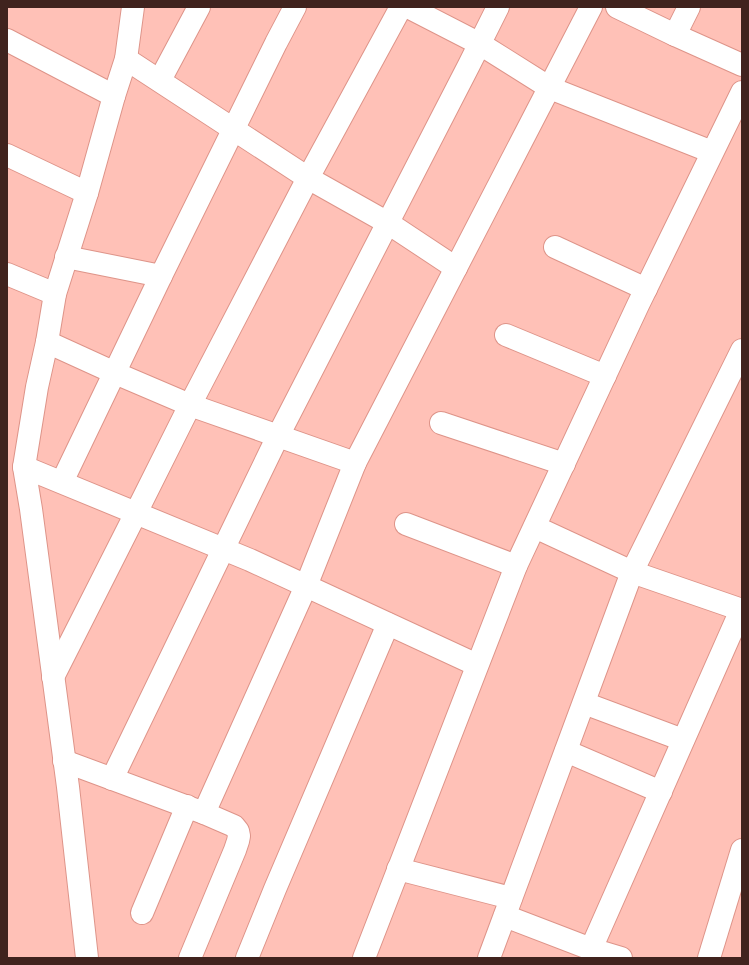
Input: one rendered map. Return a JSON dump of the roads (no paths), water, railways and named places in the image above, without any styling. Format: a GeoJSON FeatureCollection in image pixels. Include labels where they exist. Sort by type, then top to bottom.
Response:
{"type":"FeatureCollection","features":[{"type":"Feature","properties":{"kind":"street"},"geometry":{"type":"LineString","coordinates":[[87,958],[68,787],[32,516],[24,467],[37,387],[47,342],[55,294],[126,59],[133,7]]}},
{"type":"Feature","properties":{"kind":"street"},"geometry":{"type":"LineString","coordinates":[[160,80],[199,7]]}},
{"type":"Feature","properties":{"kind":"street"},"geometry":{"type":"LineString","coordinates":[[62,482],[161,276],[295,7]]}},
{"type":"Feature","properties":{"kind":"street"},"geometry":{"type":"LineString","coordinates":[[53,677],[190,405],[308,178],[401,7]]}},
{"type":"Feature","properties":{"kind":"street"},"geometry":{"type":"LineString","coordinates":[[408,7],[480,44],[550,88],[712,152]]}},
{"type":"Feature","properties":{"kind":"street"},"geometry":{"type":"LineString","coordinates":[[112,778],[278,436],[498,7]]}},
{"type":"Feature","properties":{"kind":"street"},"geometry":{"type":"LineString","coordinates":[[142,913],[195,810],[306,586],[355,463],[591,7]]}},
{"type":"Feature","properties":{"kind":"street"},"geometry":{"type":"LineString","coordinates":[[617,7],[742,65]]}},
{"type":"Feature","properties":{"kind":"street"},"geometry":{"type":"LineString","coordinates":[[675,35],[689,7]]}},
{"type":"Feature","properties":{"kind":"street"},"geometry":{"type":"LineString","coordinates":[[7,40],[114,96]]}},
{"type":"Feature","properties":{"kind":"street"},"geometry":{"type":"LineString","coordinates":[[126,59],[308,178],[388,223],[456,268]]}},
{"type":"Feature","properties":{"kind":"street"},"geometry":{"type":"LineString","coordinates":[[364,958],[516,566],[646,289],[742,92]]}},
{"type":"Feature","properties":{"kind":"street"},"geometry":{"type":"LineString","coordinates":[[7,155],[87,192]]}},
{"type":"Feature","properties":{"kind":"street"},"geometry":{"type":"LineString","coordinates":[[555,247],[646,289]]}},
{"type":"Feature","properties":{"kind":"street"},"geometry":{"type":"LineString","coordinates":[[66,257],[161,276]]}},
{"type":"Feature","properties":{"kind":"street"},"geometry":{"type":"LineString","coordinates":[[7,274],[55,294]]}},
{"type":"Feature","properties":{"kind":"street"},"geometry":{"type":"LineString","coordinates":[[506,335],[605,376]]}},
{"type":"Feature","properties":{"kind":"street"},"geometry":{"type":"LineString","coordinates":[[47,342],[190,405],[355,463]]}},
{"type":"Feature","properties":{"kind":"street"},"geometry":{"type":"LineString","coordinates":[[489,958],[632,572],[742,350]]}},
{"type":"Feature","properties":{"kind":"street"},"geometry":{"type":"LineString","coordinates":[[441,423],[564,464]]}},
{"type":"Feature","properties":{"kind":"street"},"geometry":{"type":"LineString","coordinates":[[24,467],[250,560],[477,666]]}},
{"type":"Feature","properties":{"kind":"street"},"geometry":{"type":"LineString","coordinates":[[406,524],[516,566]]}},
{"type":"Feature","properties":{"kind":"street"},"geometry":{"type":"LineString","coordinates":[[535,527],[632,572],[742,610],[591,949]]}},
{"type":"Feature","properties":{"kind":"street"},"geometry":{"type":"LineString","coordinates":[[247,958],[388,624]]}},
{"type":"Feature","properties":{"kind":"street"},"geometry":{"type":"LineString","coordinates":[[584,703],[683,740]]}},
{"type":"Feature","properties":{"kind":"street"},"geometry":{"type":"LineString","coordinates":[[566,751],[661,792]]}},
{"type":"Feature","properties":{"kind":"street"},"geometry":{"type":"LineString","coordinates":[[64,761],[195,810],[234,826],[238,831],[239,836],[235,850],[190,958]]}},
{"type":"Feature","properties":{"kind":"street"},"geometry":{"type":"LineString","coordinates":[[710,958],[742,850]]}},
{"type":"Feature","properties":{"kind":"street"},"geometry":{"type":"LineString","coordinates":[[398,869],[508,907],[591,949],[621,958]]}}]}
